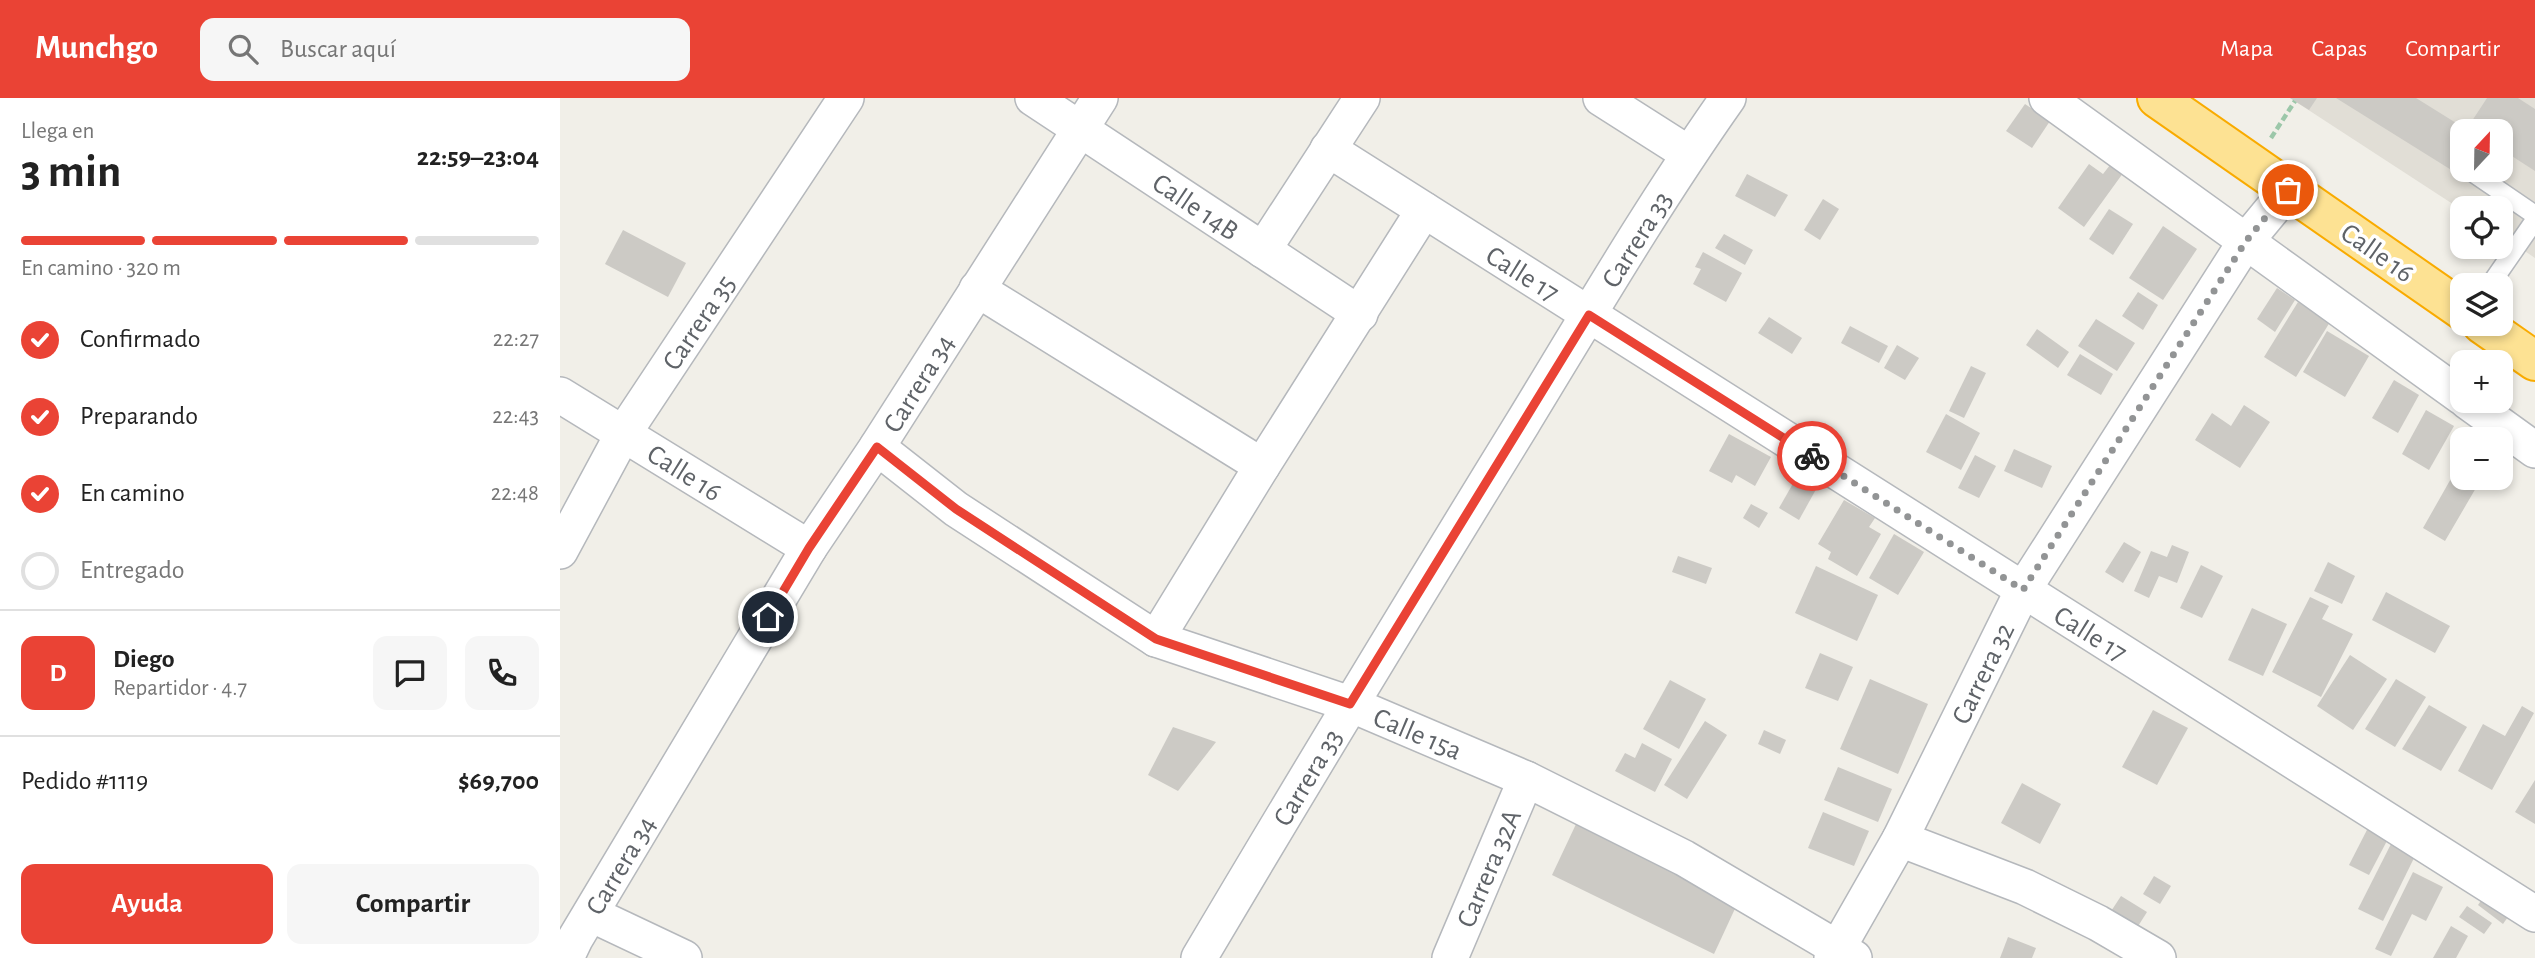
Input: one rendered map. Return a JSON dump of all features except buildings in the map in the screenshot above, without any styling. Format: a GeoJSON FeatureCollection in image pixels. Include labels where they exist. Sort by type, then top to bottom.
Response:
{"type":"FeatureCollection","features":[{"type":"Feature","properties":{"kind":"highway","name":"Calle 16"},"geometry":{"type":"LineString","coordinates":[[2157,98],[2450,302]]}},
{"type":"Feature","properties":{"kind":"highway"},"geometry":{"type":"LineString","coordinates":[[2499,336],[2535,361]]}},
{"type":"Feature","properties":{"kind":"street","name":"Carrera 35"},"geometry":{"type":"LineString","coordinates":[[560,551],[623,434],[846,98]]}},
{"type":"Feature","properties":{"kind":"street","name":"Calle 14B"},"geometry":{"type":"LineString","coordinates":[[1033,98],[1360,314]]}},
{"type":"Feature","properties":{"kind":"street","name":"Carrera 34"},"geometry":{"type":"LineString","coordinates":[[573,936],[809,548],[877,447],[1100,98]]}},
{"type":"Feature","properties":{"kind":"street"},"geometry":{"type":"LineString","coordinates":[[1263,250],[1362,98]]}},
{"type":"Feature","properties":{"kind":"street"},"geometry":{"type":"LineString","coordinates":[[1601,98],[1689,154]]}},
{"type":"Feature","properties":{"kind":"street","name":"Carrera 33"},"geometry":{"type":"LineString","coordinates":[[1199,958],[1350,704],[1589,315],[1689,154],[1728,98]]}},
{"type":"Feature","properties":{"kind":"street"},"geometry":{"type":"LineString","coordinates":[[2047,98],[2450,388]]}},
{"type":"Feature","properties":{"kind":"street","name":"Calle 17"},"geometry":{"type":"LineString","coordinates":[[1328,149],[2535,914]]}},
{"type":"Feature","properties":{"kind":"street","name":"Carrera 32"},"geometry":{"type":"LineString","coordinates":[[1841,955],[2023,590],[2246,241],[2288,190]]}},
{"type":"Feature","properties":{"kind":"street"},"geometry":{"type":"LineString","coordinates":[[1156,639],[1424,210]]}},
{"type":"Feature","properties":{"kind":"street"},"geometry":{"type":"LineString","coordinates":[[977,289],[1262,466]]}},
{"type":"Feature","properties":{"kind":"street","name":"Calle 16"},"geometry":{"type":"LineString","coordinates":[[560,395],[809,548]]}},
{"type":"Feature","properties":{"kind":"street"},"geometry":{"type":"LineString","coordinates":[[2484,413],[2535,450]]}},
{"type":"Feature","properties":{"kind":"street","name":"Calle 15a"},"geometry":{"type":"LineString","coordinates":[[877,447],[956,509],[1156,639],[1350,704],[1526,779],[1684,858],[1841,955]]}},
{"type":"Feature","properties":{"kind":"street","name":"Carrera 32A"},"geometry":{"type":"LineString","coordinates":[[1453,957],[1526,779]]}},
{"type":"Feature","properties":{"kind":"street"},"geometry":{"type":"LineString","coordinates":[[1900,839],[2025,887],[2098,923],[2158,958]]}},
{"type":"Feature","properties":{"kind":"street"},"geometry":{"type":"LineString","coordinates":[[573,936],[684,958]]}},
{"type":"Feature","properties":{"kind":"lane"},"geometry":{"type":"LineString","coordinates":[[2486,182],[2535,218],[2498,273]]}},
{"type":"Feature","properties":{"kind":"path"},"geometry":{"type":"LineString","coordinates":[[2252,165],[2295,101]]}},
{"type":"Feature","properties":{"kind":"shaded area"},"geometry":{"type":"Polygon","coordinates":[[[2290,98],[2535,98],[2535,258],[2513,243],[2513,196],[2450,196],[2450,202],[2290,98]]]}},
{"type":"Feature","properties":{"kind":"way so far"},"geometry":{"type":"LineString","coordinates":[[1812,456],[2023,590],[2246,241],[2288,190]]}},
{"type":"Feature","properties":{"kind":"route"},"geometry":{"type":"LineString","coordinates":[[768,617],[809,548],[877,447],[956,509],[1156,639],[1350,704],[1589,315],[1812,456]]}}]}
